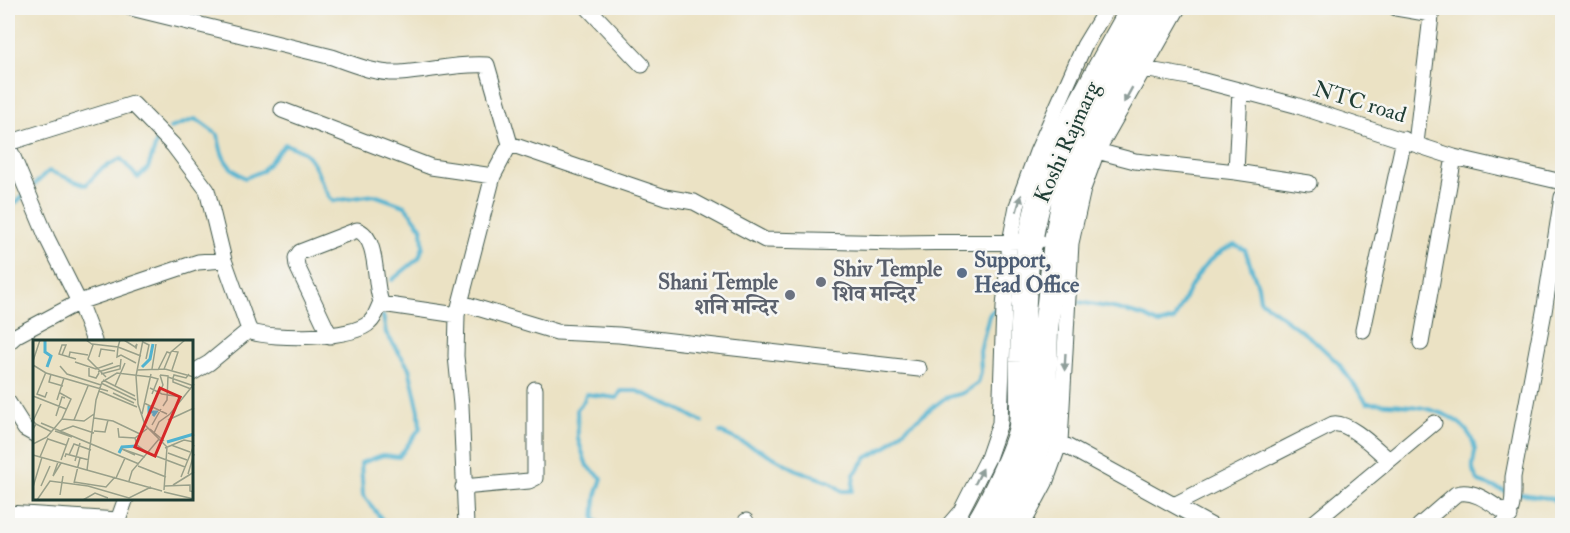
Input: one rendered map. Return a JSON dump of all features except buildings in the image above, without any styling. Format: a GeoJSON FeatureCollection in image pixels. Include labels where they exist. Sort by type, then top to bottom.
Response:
{"type":"FeatureCollection","features":[{"type":"Feature","properties":{"kind":"main road","name":"Koshi Rajmarg"},"geometry":{"type":"LineString","coordinates":[[1002,525],[1028,476],[1031,431],[1022,330],[1020,242],[1064,138],[1133,8]]}},
{"type":"Feature","properties":{"kind":"main road","name":"Koshi Rajmarg"},"geometry":{"type":"LineString","coordinates":[[976,525],[1007,467],[1031,431],[1056,331],[1056,240],[1066,190],[1076,166],[1159,8]]}},
{"type":"Feature","properties":{"kind":"street"},"geometry":{"type":"LineString","coordinates":[[133,8],[332,57],[364,69],[398,73],[468,63],[487,65],[510,144],[493,176],[459,309],[456,356],[461,405],[466,525]]}},
{"type":"Feature","properties":{"kind":"street"},"geometry":{"type":"LineString","coordinates":[[588,8],[642,64]]}},
{"type":"Feature","properties":{"kind":"street"},"geometry":{"type":"LineString","coordinates":[[1020,242],[1017,206],[1026,180],[1084,46],[1107,8]]}},
{"type":"Feature","properties":{"kind":"street"},"geometry":{"type":"LineString","coordinates":[[1056,331],[1083,189],[1097,152],[1178,8]]}},
{"type":"Feature","properties":{"kind":"street"},"geometry":{"type":"LineString","coordinates":[[1363,330],[1410,141],[1432,11],[1396,8]]}},
{"type":"Feature","properties":{"kind":"street","name":"NTC road"},"geometry":{"type":"LineString","coordinates":[[1143,69],[1188,77],[1295,105],[1454,156],[1563,182]]}},
{"type":"Feature","properties":{"kind":"street"},"geometry":{"type":"LineString","coordinates":[[1236,172],[1240,91]]}},
{"type":"Feature","properties":{"kind":"street"},"geometry":{"type":"LineString","coordinates":[[94,340],[79,302],[15,178],[8,144],[133,105],[173,145],[207,190],[224,260],[249,330],[254,333],[319,338],[330,336],[364,326],[370,322],[381,302],[377,266],[365,235],[360,231],[351,231],[300,252],[296,258],[297,266],[330,336]]}},
{"type":"Feature","properties":{"kind":"street"},"geometry":{"type":"LineString","coordinates":[[282,110],[431,166],[493,176]]}},
{"type":"Feature","properties":{"kind":"street"},"geometry":{"type":"LineString","coordinates":[[510,144],[664,197],[694,202],[765,240],[1020,242],[1056,240]]}},
{"type":"Feature","properties":{"kind":"street"},"geometry":{"type":"LineString","coordinates":[[1097,152],[1136,161],[1309,183]]}},
{"type":"Feature","properties":{"kind":"street"},"geometry":{"type":"LineString","coordinates":[[1421,343],[1454,156]]}},
{"type":"Feature","properties":{"kind":"street"},"geometry":{"type":"LineString","coordinates":[[1419,525],[1456,494],[1461,493],[1472,493],[1508,515],[1563,197]]}},
{"type":"Feature","properties":{"kind":"street"},"geometry":{"type":"LineString","coordinates":[[8,343],[17,335],[79,302],[198,262],[224,260]]}},
{"type":"Feature","properties":{"kind":"street"},"geometry":{"type":"LineString","coordinates":[[381,302],[459,309],[557,332],[620,335],[919,369]]}},
{"type":"Feature","properties":{"kind":"street"},"geometry":{"type":"LineString","coordinates":[[194,372],[209,363],[249,330]]}},
{"type":"Feature","properties":{"kind":"street"},"geometry":{"type":"LineString","coordinates":[[464,487],[529,481],[536,478],[535,388]]}},
{"type":"Feature","properties":{"kind":"street"},"geometry":{"type":"LineString","coordinates":[[8,402],[26,429],[33,433]]}},
{"type":"Feature","properties":{"kind":"street"},"geometry":{"type":"LineString","coordinates":[[1174,505],[1333,424],[1340,423],[1348,426],[1389,460]]}},
{"type":"Feature","properties":{"kind":"street"},"geometry":{"type":"LineString","coordinates":[[1310,525],[1434,423]]}},
{"type":"Feature","properties":{"kind":"street"},"geometry":{"type":"LineString","coordinates":[[1031,431],[1212,525]]}},
{"type":"Feature","properties":{"kind":"street"},"geometry":{"type":"LineString","coordinates":[[948,525],[967,501],[988,458],[1031,431]]}},
{"type":"Feature","properties":{"kind":"street"},"geometry":{"type":"LineString","coordinates":[[1022,525],[1044,483],[1031,431]]}},
{"type":"Feature","properties":{"kind":"street"},"geometry":{"type":"LineString","coordinates":[[14,517],[117,523],[125,500]]}},
{"type":"Feature","properties":{"kind":"waterway"},"geometry":{"type":"LineString","coordinates":[[170,128],[196,119],[218,135],[226,161],[233,170],[245,178],[262,171],[285,144],[307,155],[333,201],[374,195],[405,206],[422,228],[423,246],[419,258],[392,280]]}},
{"type":"Feature","properties":{"kind":"waterway"},"geometry":{"type":"LineString","coordinates":[[35,184],[49,171],[86,185],[101,169],[121,159],[138,178],[148,168],[157,141]]}},
{"type":"Feature","properties":{"kind":"waterway"},"geometry":{"type":"LineString","coordinates":[[8,221],[10,208],[23,196]]}},
{"type":"Feature","properties":{"kind":"waterway"},"geometry":{"type":"LineString","coordinates":[[1079,302],[1118,309],[1146,317],[1159,324],[1174,320],[1191,286],[1205,266],[1223,250],[1235,245],[1245,250],[1258,286],[1260,300],[1317,343],[1339,364],[1367,403],[1415,406],[1432,410],[1460,424],[1470,435],[1475,450],[1473,471],[1479,482],[1508,492]]}},
{"type":"Feature","properties":{"kind":"waterway"},"geometry":{"type":"LineString","coordinates":[[720,432],[797,470],[830,482],[842,491],[852,491],[854,475],[866,458],[886,447],[907,427],[945,398],[963,393],[978,383],[981,372],[980,351],[989,315],[997,307]]}},
{"type":"Feature","properties":{"kind":"waterway"},"geometry":{"type":"LineString","coordinates":[[383,316],[386,333],[409,368],[419,411],[420,428],[399,457],[383,455],[361,463],[363,495],[387,526]]}},
{"type":"Feature","properties":{"kind":"waterway"},"geometry":{"type":"LineString","coordinates":[[602,526],[594,519],[596,496],[602,478],[587,466],[578,439],[577,409],[584,401],[586,394],[617,398],[621,391],[637,391],[702,422]]}},
{"type":"Feature","properties":{"kind":"waterway"},"geometry":{"type":"LineString","coordinates":[[1516,493],[1554,499],[1562,515]]}},
{"type":"Feature","properties":{"kind":"place","name":"Support, Head Office"},"geometry":{"type":"Point","coordinates":[962,273]}},
{"type":"Feature","properties":{"kind":"place","name":"Shiv Temple शिव मन्दिर"},"geometry":{"type":"Point","coordinates":[821,282]}},
{"type":"Feature","properties":{"kind":"place","name":"Shani Temple शनि मन्दिर"},"geometry":{"type":"Point","coordinates":[790,295]}}]}
